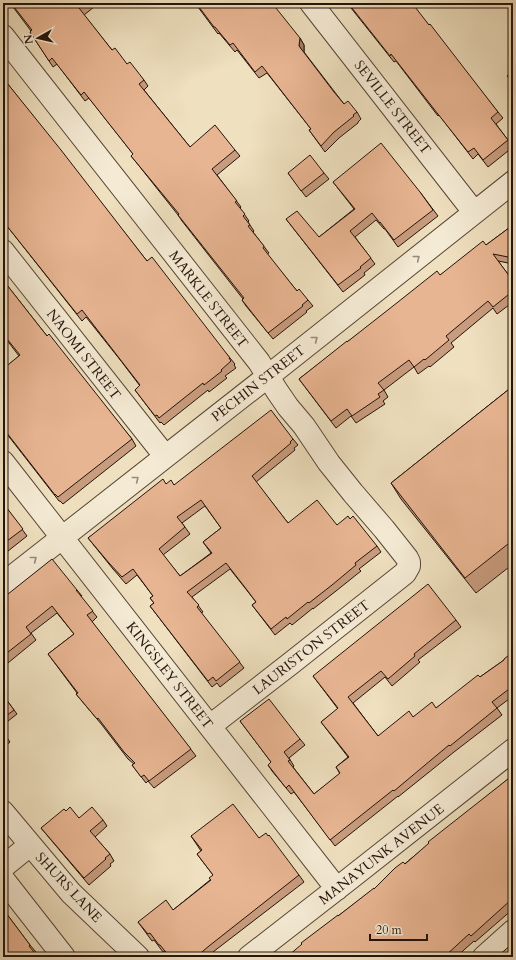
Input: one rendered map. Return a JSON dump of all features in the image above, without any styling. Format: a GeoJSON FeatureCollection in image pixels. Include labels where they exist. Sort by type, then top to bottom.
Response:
{"type":"FeatureCollection","features":[{"type":"Feature","properties":{"kind":"street","name":"SEVILLE STREET"},"geometry":{"type":"LineString","coordinates":[[311,3],[474,212]]}},
{"type":"Feature","properties":{"kind":"street","name":"MARKLE STREET"},"geometry":{"type":"LineString","coordinates":[[3,36],[259,362],[284,402],[304,426],[320,451],[340,478],[384,528],[407,558],[409,566]]}},
{"type":"Feature","properties":{"kind":"street","name":"PECHIN STREET"},"geometry":{"type":"LineString","coordinates":[[3,584],[513,182]]}},
{"type":"Feature","properties":{"kind":"street","name":"NAOMI STREET"},"geometry":{"type":"LineString","coordinates":[[3,251],[165,456]]}},
{"type":"Feature","properties":{"kind":"street","name":"KINGSLEY STREET"},"geometry":{"type":"LineString","coordinates":[[3,462],[337,889]]}},
{"type":"Feature","properties":{"kind":"street","name":"LAURISTON STREET"},"geometry":{"type":"LineString","coordinates":[[210,726],[405,573],[409,566]]}},
{"type":"Feature","properties":{"kind":"street","name":"MANAYUNK AVENUE"},"geometry":{"type":"LineString","coordinates":[[249,957],[513,750]]}},
{"type":"Feature","properties":{"kind":"street","name":"SHURS LANE"},"geometry":{"type":"LineString","coordinates":[[3,812],[71,892],[138,957]]}},
{"type":"Feature","properties":{"kind":"street"},"geometry":{"type":"LineString","coordinates":[[3,867],[30,845]]}},
{"type":"Feature","properties":{"kind":"street"},"geometry":{"type":"LineString","coordinates":[[3,879],[64,957]]}},
{"type":"Feature","properties":{"kind":"street"},"geometry":{"type":"LineString","coordinates":[[484,957],[513,931]]}},
{"type":"Feature","properties":{"kind":"building"},"geometry":{"type":"Polygon","coordinates":[[[11,3],[86,3],[79,8],[112,50],[115,48],[127,64],[130,62],[144,80],[139,84],[190,147],[215,125],[235,150],[212,169],[237,201],[235,202],[245,214],[243,216],[250,225],[248,226],[264,246],[263,248],[297,291],[299,289],[308,300],[302,305],[303,306],[268,333],[242,300],[244,298],[178,215],[179,214],[131,156],[133,154],[84,92],[81,95],[52,58],[49,61],[30,32],[32,30],[11,3]]]}},
{"type":"Feature","properties":{"kind":"building"},"geometry":{"type":"Polygon","coordinates":[[[196,3],[272,3],[300,38],[299,46],[334,92],[344,104],[348,101],[357,112],[334,132],[321,146],[309,130],[311,129],[262,66],[255,72],[233,43],[230,45],[196,3]]]}},
{"type":"Feature","properties":{"kind":"building"},"geometry":{"type":"Polygon","coordinates":[[[348,3],[408,3],[409,5],[412,3],[498,112],[491,118],[508,140],[483,160],[474,148],[468,152],[391,54],[390,56],[348,3]]]}},
{"type":"Feature","properties":{"kind":"building"},"geometry":{"type":"Polygon","coordinates":[[[513,71],[513,83],[507,76],[513,71]]]}},
{"type":"Feature","properties":{"kind":"building"},"geometry":{"type":"Polygon","coordinates":[[[3,78],[147,261],[152,257],[230,358],[231,361],[221,370],[222,371],[204,385],[203,383],[159,418],[157,415],[155,416],[135,390],[140,385],[82,310],[77,314],[3,221],[3,78]]]}},
{"type":"Feature","properties":{"kind":"building"},"geometry":{"type":"Polygon","coordinates":[[[381,143],[433,210],[394,240],[372,213],[350,231],[371,258],[360,267],[361,268],[338,285],[286,219],[297,211],[319,237],[355,209],[333,182],[381,143]]]}},
{"type":"Feature","properties":{"kind":"building"},"geometry":{"type":"Polygon","coordinates":[[[310,155],[324,173],[301,191],[288,173],[310,155]]]}},
{"type":"Feature","properties":{"kind":"building"},"geometry":{"type":"Polygon","coordinates":[[[513,225],[513,258],[493,254],[513,281],[513,291],[493,307],[488,301],[446,336],[449,340],[425,360],[424,359],[414,367],[409,360],[378,383],[384,390],[378,394],[380,397],[352,416],[347,409],[331,421],[299,379],[437,271],[440,275],[483,241],[486,245],[513,225]]]}},
{"type":"Feature","properties":{"kind":"building"},"geometry":{"type":"Polygon","coordinates":[[[3,280],[47,336],[49,334],[132,439],[58,497],[3,428],[3,369],[20,355],[3,334],[3,280]]]}},
{"type":"Feature","properties":{"kind":"building"},"geometry":{"type":"Polygon","coordinates":[[[513,386],[513,540],[465,578],[391,483],[513,386]]]}},
{"type":"Feature","properties":{"kind":"building"},"geometry":{"type":"Polygon","coordinates":[[[271,410],[293,439],[290,442],[291,443],[252,476],[288,523],[317,500],[337,525],[348,516],[350,519],[353,516],[377,546],[355,563],[356,565],[332,585],[287,619],[286,617],[271,629],[252,605],[256,602],[226,563],[187,592],[199,605],[197,607],[240,662],[216,681],[213,677],[208,681],[150,606],[154,603],[150,598],[153,596],[133,569],[122,577],[88,538],[163,479],[166,484],[171,480],[174,485],[271,410]],[[201,500],[177,517],[185,527],[159,549],[180,576],[212,553],[203,542],[221,528],[201,500]]]}},
{"type":"Feature","properties":{"kind":"building"},"geometry":{"type":"Polygon","coordinates":[[[3,503],[23,529],[3,544],[3,503]]]}},
{"type":"Feature","properties":{"kind":"building"},"geometry":{"type":"Polygon","coordinates":[[[52,559],[93,611],[87,615],[191,749],[149,781],[144,775],[141,777],[132,765],[135,763],[124,752],[98,718],[97,719],[76,694],[78,693],[48,654],[74,634],[52,606],[26,627],[31,634],[3,656],[3,598],[52,559]]]}},
{"type":"Feature","properties":{"kind":"building"},"geometry":{"type":"Polygon","coordinates":[[[428,584],[456,620],[414,654],[415,656],[388,679],[381,671],[348,697],[378,736],[409,711],[413,717],[432,702],[436,708],[478,675],[480,677],[513,652],[513,686],[492,702],[497,708],[450,746],[449,745],[394,791],[393,790],[330,840],[289,785],[286,788],[268,765],[271,762],[240,721],[269,699],[300,739],[284,752],[290,760],[288,761],[314,794],[340,773],[336,767],[349,757],[321,722],[338,708],[313,676],[428,584]]]}},
{"type":"Feature","properties":{"kind":"building"},"geometry":{"type":"Polygon","coordinates":[[[3,695],[14,710],[3,718],[3,695]]]}},
{"type":"Feature","properties":{"kind":"building"},"geometry":{"type":"Polygon","coordinates":[[[3,732],[7,737],[3,740],[3,732]]]}},
{"type":"Feature","properties":{"kind":"building"},"geometry":{"type":"Polygon","coordinates":[[[513,775],[513,896],[512,899],[471,936],[469,934],[444,957],[288,956],[302,944],[301,943],[374,889],[395,868],[403,862],[405,864],[429,843],[428,842],[513,775]]]}},
{"type":"Feature","properties":{"kind":"building"},"geometry":{"type":"Polygon","coordinates":[[[233,804],[259,838],[266,833],[268,836],[269,835],[299,875],[196,957],[173,957],[172,955],[170,957],[150,933],[148,934],[138,922],[166,900],[173,910],[211,880],[209,878],[213,875],[197,854],[202,850],[191,836],[233,804]]]}},
{"type":"Feature","properties":{"kind":"building"},"geometry":{"type":"Polygon","coordinates":[[[70,807],[79,818],[92,807],[103,820],[90,831],[110,854],[84,878],[41,828],[64,809],[66,811],[70,807]]]}},
{"type":"Feature","properties":{"kind":"building"},"geometry":{"type":"Polygon","coordinates":[[[3,909],[38,957],[10,957],[3,949],[3,909]]]}},
{"type":"Feature","properties":{"kind":"building"},"geometry":{"type":"Polygon","coordinates":[[[513,943],[513,957],[497,957],[513,943]]]}}]}
